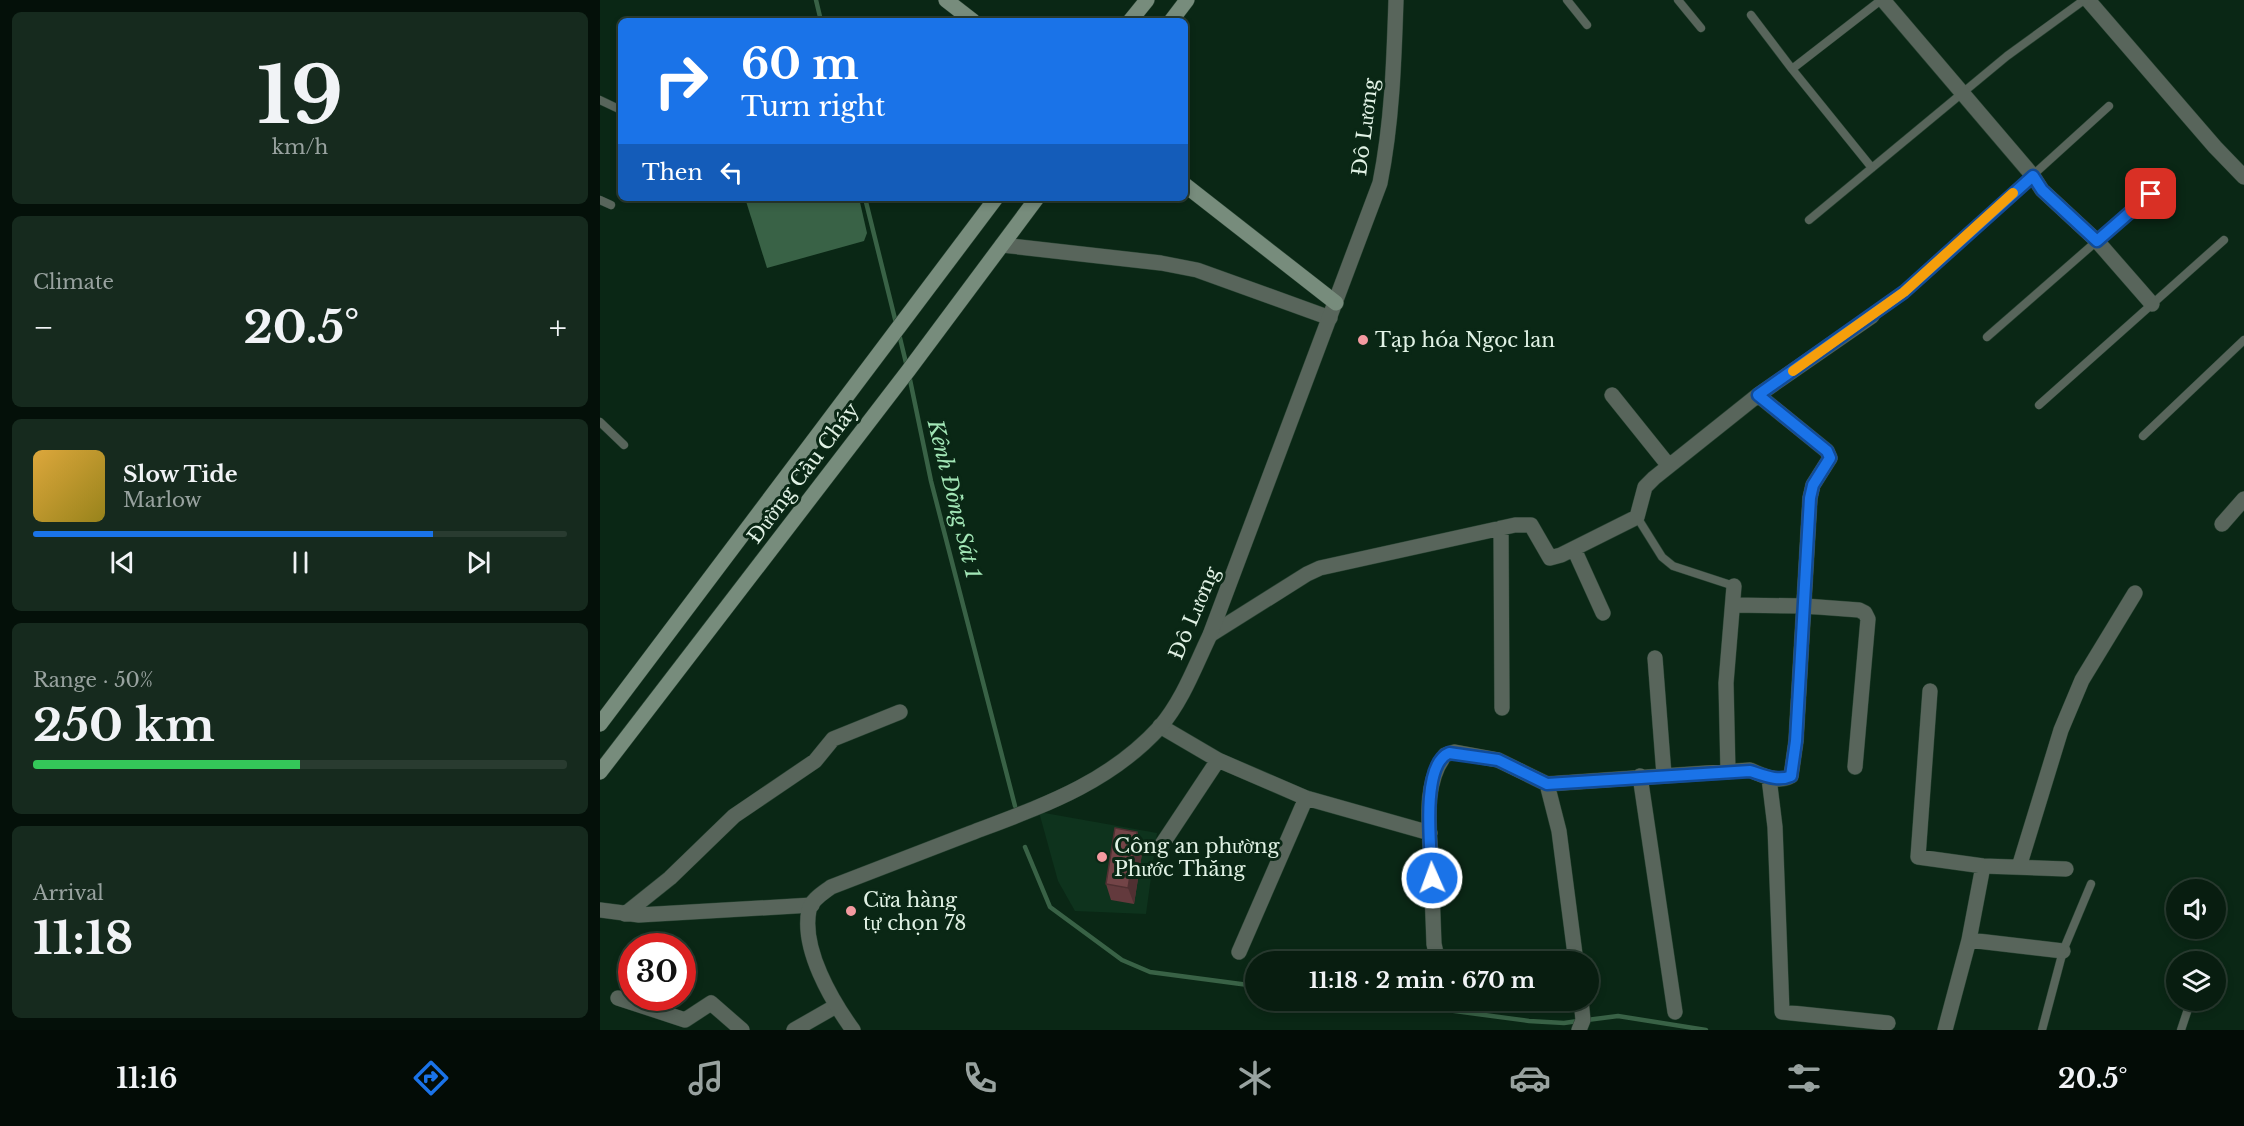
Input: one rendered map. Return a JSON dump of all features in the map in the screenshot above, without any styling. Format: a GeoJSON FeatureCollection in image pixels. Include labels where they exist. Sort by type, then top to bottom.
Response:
{"type":"FeatureCollection","features":[{"type":"Feature","properties":{"kind":"main road"},"geometry":{"type":"LineString","coordinates":[[946,0],[969,18]]}},
{"type":"Feature","properties":{"kind":"main road"},"geometry":{"type":"LineString","coordinates":[[1132,18],[1147,0]]}},
{"type":"Feature","properties":{"kind":"main road"},"geometry":{"type":"LineString","coordinates":[[1173,18],[1187,0]]}},
{"type":"Feature","properties":{"kind":"main road"},"geometry":{"type":"LineString","coordinates":[[1188,187],[1336,303]]}},
{"type":"Feature","properties":{"kind":"main road","name":"Đường Cầu Cháy"},"geometry":{"type":"LineString","coordinates":[[600,724],[994,201]]}},
{"type":"Feature","properties":{"kind":"main road","name":"Đường Cầu Cháy"},"geometry":{"type":"LineString","coordinates":[[600,772],[1035,201]]}},
{"type":"Feature","properties":{"kind":"street","name":"Đô Lương"},"geometry":{"type":"LineString","coordinates":[[812,905],[831,887],[1082,788],[1132,755],[1160,726],[1179,700],[1210,635],[1380,183],[1387,151],[1393,89],[1396,0]]}},
{"type":"Feature","properties":{"kind":"street"},"geometry":{"type":"LineString","coordinates":[[1882,0],[2033,176],[2042,190],[2097,241],[2152,304]]}},
{"type":"Feature","properties":{"kind":"street"},"geometry":{"type":"LineString","coordinates":[[2088,0],[2115,34],[2244,177]]}},
{"type":"Feature","properties":{"kind":"street"},"geometry":{"type":"LineString","coordinates":[[1002,245],[1161,263],[1197,270],[1330,318]]}},
{"type":"Feature","properties":{"kind":"street"},"geometry":{"type":"LineString","coordinates":[[1210,635],[1320,568],[1501,528],[1531,525],[1550,558],[1574,549],[1637,517],[1645,487],[1669,466],[1758,395],[1872,316]]}},
{"type":"Feature","properties":{"kind":"street"},"geometry":{"type":"LineString","coordinates":[[1612,395],[1669,466]]}},
{"type":"Feature","properties":{"kind":"street"},"geometry":{"type":"LineString","coordinates":[[1436,951],[1430,833],[1431,787],[1436,770],[1445,755],[1454,752],[1498,760],[1547,784],[1640,776],[1750,771],[1769,778],[1788,778],[1793,772],[1810,498],[1813,485],[1830,455],[1758,395]]}},
{"type":"Feature","properties":{"kind":"street"},"geometry":{"type":"LineString","coordinates":[[2222,524],[2244,499]]}},
{"type":"Feature","properties":{"kind":"street"},"geometry":{"type":"LineString","coordinates":[[1501,528],[1502,708]]}},
{"type":"Feature","properties":{"kind":"street"},"geometry":{"type":"LineString","coordinates":[[1574,549],[1603,614]]}},
{"type":"Feature","properties":{"kind":"street"},"geometry":{"type":"LineString","coordinates":[[1728,772],[1726,683],[1734,586]]}},
{"type":"Feature","properties":{"kind":"street"},"geometry":{"type":"LineString","coordinates":[[2019,867],[2061,730],[2082,680],[2135,593]]}},
{"type":"Feature","properties":{"kind":"street"},"geometry":{"type":"LineString","coordinates":[[1733,605],[1805,606],[1859,610],[1867,616],[1855,767]]}},
{"type":"Feature","properties":{"kind":"street"},"geometry":{"type":"LineString","coordinates":[[1655,658],[1664,775]]}},
{"type":"Feature","properties":{"kind":"street"},"geometry":{"type":"LineString","coordinates":[[1930,691],[1918,857],[1983,866],[2066,869]]}},
{"type":"Feature","properties":{"kind":"street"},"geometry":{"type":"LineString","coordinates":[[625,914],[670,878],[734,816],[814,761],[833,739],[900,712]]}},
{"type":"Feature","properties":{"kind":"street"},"geometry":{"type":"LineString","coordinates":[[1160,726],[1218,760],[1306,798],[1430,833]]}},
{"type":"Feature","properties":{"kind":"street"},"geometry":{"type":"LineString","coordinates":[[1161,846],[1218,760]]}},
{"type":"Feature","properties":{"kind":"street"},"geometry":{"type":"LineString","coordinates":[[1640,776],[1675,1012]]}},
{"type":"Feature","properties":{"kind":"street"},"geometry":{"type":"LineString","coordinates":[[1769,778],[1775,827],[1782,1012],[1888,1023]]}},
{"type":"Feature","properties":{"kind":"street"},"geometry":{"type":"LineString","coordinates":[[1547,784],[1559,831],[1575,951]]}},
{"type":"Feature","properties":{"kind":"street"},"geometry":{"type":"LineString","coordinates":[[1239,952],[1306,798]]}},
{"type":"Feature","properties":{"kind":"street"},"geometry":{"type":"LineString","coordinates":[[1945,1030],[1969,940],[1983,866]]}},
{"type":"Feature","properties":{"kind":"street"},"geometry":{"type":"LineString","coordinates":[[600,910],[625,914],[665,914],[812,905]]}},
{"type":"Feature","properties":{"kind":"street"},"geometry":{"type":"LineString","coordinates":[[812,905],[809,909],[808,933],[816,961],[836,1006],[853,1030]]}},
{"type":"Feature","properties":{"kind":"street"},"geometry":{"type":"LineString","coordinates":[[1969,940],[2063,951]]}},
{"type":"Feature","properties":{"kind":"street"},"geometry":{"type":"LineString","coordinates":[[658,1011],[685,1020],[711,1003],[742,1030]]}},
{"type":"Feature","properties":{"kind":"street"},"geometry":{"type":"LineString","coordinates":[[794,1030],[836,1006]]}},
{"type":"Feature","properties":{"kind":"street"},"geometry":{"type":"LineString","coordinates":[[1579,1030],[1583,1020],[1582,1011]]}},
{"type":"Feature","properties":{"kind":"lane"},"geometry":{"type":"LineString","coordinates":[[1567,0],[1587,25]]}},
{"type":"Feature","properties":{"kind":"lane"},"geometry":{"type":"LineString","coordinates":[[1678,0],[1701,28]]}},
{"type":"Feature","properties":{"kind":"lane"},"geometry":{"type":"LineString","coordinates":[[1792,69],[1882,0]]}},
{"type":"Feature","properties":{"kind":"lane"},"geometry":{"type":"LineString","coordinates":[[1809,220],[2007,56],[2084,0]]}},
{"type":"Feature","properties":{"kind":"lane"},"geometry":{"type":"LineString","coordinates":[[1751,15],[1872,168]]}},
{"type":"Feature","properties":{"kind":"lane"},"geometry":{"type":"LineString","coordinates":[[600,100],[618,109]]}},
{"type":"Feature","properties":{"kind":"lane"},"geometry":{"type":"LineString","coordinates":[[1872,316],[1904,292],[2109,105]]}},
{"type":"Feature","properties":{"kind":"lane"},"geometry":{"type":"LineString","coordinates":[[1987,337],[2169,178]]}},
{"type":"Feature","properties":{"kind":"lane"},"geometry":{"type":"LineString","coordinates":[[600,200],[611,205]]}},
{"type":"Feature","properties":{"kind":"lane"},"geometry":{"type":"LineString","coordinates":[[2039,405],[2224,240]]}},
{"type":"Feature","properties":{"kind":"lane"},"geometry":{"type":"LineString","coordinates":[[2143,436],[2244,340]]}},
{"type":"Feature","properties":{"kind":"lane"},"geometry":{"type":"LineString","coordinates":[[600,422],[624,445]]}},
{"type":"Feature","properties":{"kind":"lane"},"geometry":{"type":"LineString","coordinates":[[1637,517],[1662,557],[1673,566],[1734,586]]}},
{"type":"Feature","properties":{"kind":"lane"},"geometry":{"type":"LineString","coordinates":[[2042,1030],[2063,951],[2091,884]]}},
{"type":"Feature","properties":{"kind":"lane"},"geometry":{"type":"LineString","coordinates":[[2181,1030],[2187,1011]]}},
{"type":"Feature","properties":{"kind":"shaded area"},"geometry":{"type":"Polygon","coordinates":[[[746,201],[860,201],[867,233],[864,241],[767,268],[746,201]]]}},
{"type":"Feature","properties":{"kind":"shaded area","name":"Công an phường Phước Thắng"},"geometry":{"type":"Polygon","coordinates":[[[1039,812],[1157,833],[1146,914],[1075,911],[1058,881],[1039,812]]]}},
{"type":"Feature","properties":{"kind":"building"},"geometry":{"type":"Polygon","coordinates":[[[1115,828],[1137,832],[1128,888],[1106,884],[1115,828]]]}},
{"type":"Feature","properties":{"kind":"waterway","name":"Kênh Đồng Sát 1"},"geometry":{"type":"LineString","coordinates":[[816,0],[820,18]]}},
{"type":"Feature","properties":{"kind":"waterway","name":"Kênh Đồng Sát 1"},"geometry":{"type":"LineString","coordinates":[[866,201],[896,323]]}},
{"type":"Feature","properties":{"kind":"waterway","name":"Kênh Đồng Sát 1"},"geometry":{"type":"LineString","coordinates":[[899,334],[907,367]]}},
{"type":"Feature","properties":{"kind":"waterway","name":"Kênh Đồng Sát 1"},"geometry":{"type":"LineString","coordinates":[[909,375],[931,481],[1015,806]]}},
{"type":"Feature","properties":{"kind":"waterway","name":"Kênh Đồng Sát 1"},"geometry":{"type":"LineString","coordinates":[[1025,847],[1050,907],[1122,960],[1150,972],[1245,985]]}},
{"type":"Feature","properties":{"kind":"waterway","name":"Kênh Đồng Sát 1"},"geometry":{"type":"LineString","coordinates":[[1455,1011],[1529,1021],[1564,1023],[1578,1021]]}},
{"type":"Feature","properties":{"kind":"waterway","name":"Kênh Đồng Sát 1"},"geometry":{"type":"LineString","coordinates":[[1587,1020],[1618,1016],[1706,1030]]}},
{"type":"Feature","properties":{"kind":"slow traffic"},"geometry":{"type":"LineString","coordinates":[[1793,371],[1904,292],[2013,193]]}},
{"type":"Feature","properties":{"kind":"place","name":"Tạp hóa Ngọc lan"},"geometry":{"type":"Point","coordinates":[1363,340]}},
{"type":"Feature","properties":{"kind":"place","name":"Công an phường Phước Thắng"},"geometry":{"type":"Point","coordinates":[1102,857]}},
{"type":"Feature","properties":{"kind":"place","name":"Cửa hàng tự chọn 78"},"geometry":{"type":"Point","coordinates":[851,911]}},
{"type":"Feature","properties":{"kind":"route"},"geometry":{"type":"LineString","coordinates":[[1432,878],[1429,811],[1431,787],[1440,760],[1449,753],[1498,760],[1547,784],[1640,776],[1750,771],[1769,778],[1791,776],[1796,741],[1810,498],[1813,485],[1830,458],[1827,451],[1758,395],[1904,292],[2033,176],[2042,190],[2097,241],[2151,194]]}}]}
